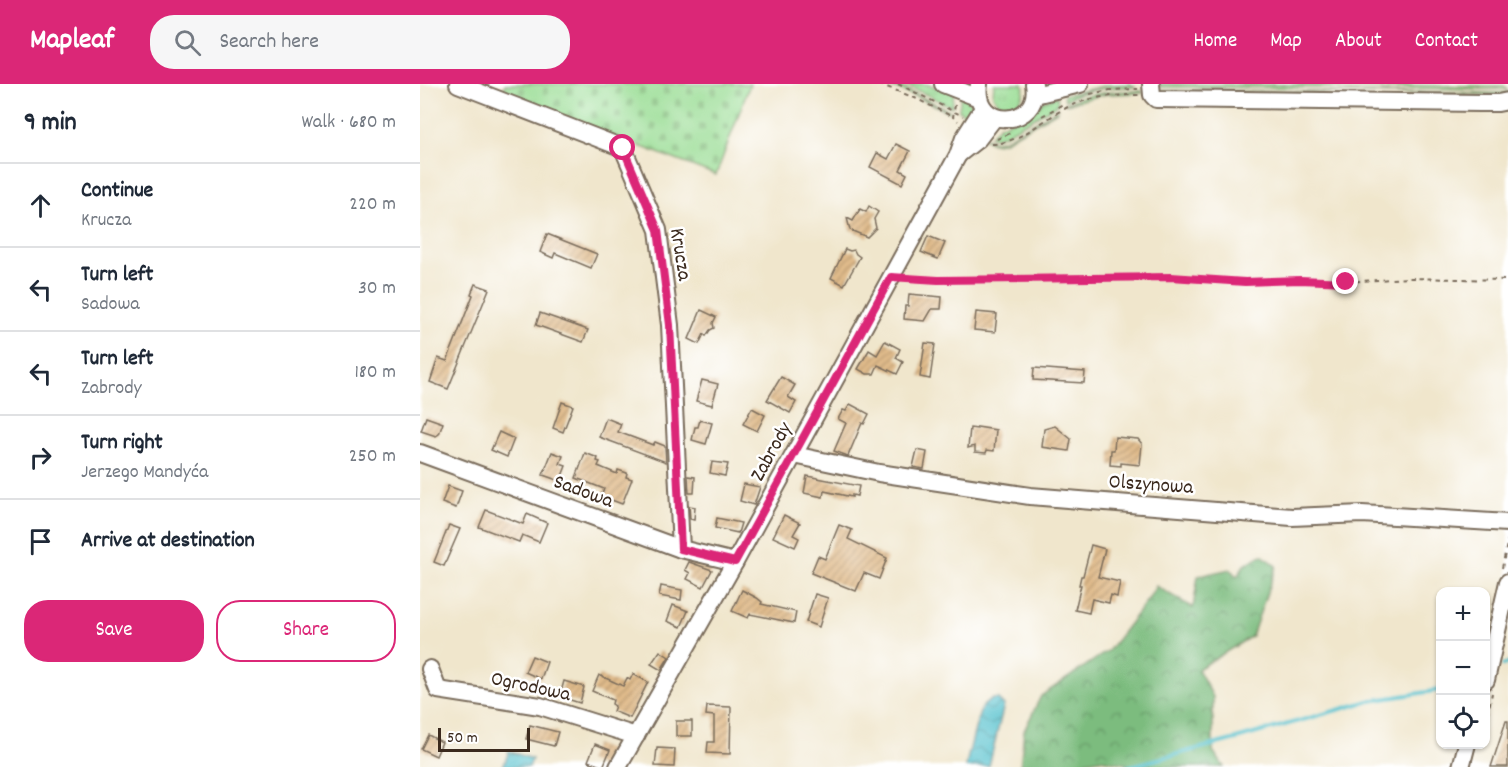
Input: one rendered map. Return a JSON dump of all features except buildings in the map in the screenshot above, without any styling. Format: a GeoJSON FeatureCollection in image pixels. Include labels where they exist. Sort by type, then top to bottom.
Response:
{"type":"FeatureCollection","features":[{"type":"Feature","properties":{"kind":"street","name":"Krucza"},"geometry":{"type":"LineString","coordinates":[[458,84],[623,148],[658,230],[670,325],[681,549]]}},
{"type":"Feature","properties":{"kind":"street"},"geometry":{"type":"LineString","coordinates":[[943,84],[984,102],[1012,119],[1028,110],[1034,89],[1080,84]]}},
{"type":"Feature","properties":{"kind":"street"},"geometry":{"type":"LineString","coordinates":[[1151,84],[1152,95],[1156,99],[1481,103],[1508,101]]}},
{"type":"Feature","properties":{"kind":"street","name":"Zabrody"},"geometry":{"type":"LineString","coordinates":[[618,767],[735,562],[958,155],[978,139],[984,102]]}},
{"type":"Feature","properties":{"kind":"street","name":"Sadowa"},"geometry":{"type":"LineString","coordinates":[[420,453],[681,549],[735,562]]}},
{"type":"Feature","properties":{"kind":"street","name":"Olszynowa"},"geometry":{"type":"LineString","coordinates":[[794,455],[879,473],[1030,496],[1292,517],[1362,514],[1508,523]]}},
{"type":"Feature","properties":{"kind":"street"},"geometry":{"type":"LineString","coordinates":[[1490,659],[1508,582]]}},
{"type":"Feature","properties":{"kind":"street","name":"Ogrodowa"},"geometry":{"type":"LineString","coordinates":[[430,669],[438,690],[540,706],[636,736]]}},
{"type":"Feature","properties":{"kind":"street"},"geometry":{"type":"LineString","coordinates":[[1461,767],[1466,749]]}},
{"type":"Feature","properties":{"kind":"path"},"geometry":{"type":"LineString","coordinates":[[879,84],[915,98],[960,122]]}},
{"type":"Feature","properties":{"kind":"path"},"geometry":{"type":"LineString","coordinates":[[953,117],[955,102]]}},
{"type":"Feature","properties":{"kind":"path"},"geometry":{"type":"LineString","coordinates":[[891,277],[938,280],[1161,277],[1245,282],[1300,280],[1346,282],[1408,278],[1508,280]]}},
{"type":"Feature","properties":{"kind":"green space"},"geometry":{"type":"Polygon","coordinates":[[[505,84],[750,84],[716,175],[502,94],[505,84]]]}},
{"type":"Feature","properties":{"kind":"green space"},"geometry":{"type":"Polygon","coordinates":[[[882,84],[901,87],[950,111],[949,112],[882,84]]]}},
{"type":"Feature","properties":{"kind":"green space"},"geometry":{"type":"Polygon","coordinates":[[[904,84],[925,84],[954,92],[952,107],[904,84]]]}},
{"type":"Feature","properties":{"kind":"green space"},"geometry":{"type":"Polygon","coordinates":[[[994,84],[1023,84],[1022,97],[1014,105],[1003,105],[993,96],[994,84]]]}},
{"type":"Feature","properties":{"kind":"green space"},"geometry":{"type":"Polygon","coordinates":[[[1129,84],[1136,87],[1091,91],[1065,100],[1064,95],[1108,85],[1129,84]]]}},
{"type":"Feature","properties":{"kind":"green space"},"geometry":{"type":"Polygon","coordinates":[[[1160,84],[1504,86],[1507,89],[1157,87],[1160,84]]]}},
{"type":"Feature","properties":{"kind":"green space"},"geometry":{"type":"Polygon","coordinates":[[[1142,91],[1143,93],[1107,94],[1065,104],[1093,95],[1142,91]]]}},
{"type":"Feature","properties":{"kind":"green space"},"geometry":{"type":"Polygon","coordinates":[[[1156,91],[1507,93],[1506,95],[1156,91]]]}},
{"type":"Feature","properties":{"kind":"green space"},"geometry":{"type":"Polygon","coordinates":[[[961,94],[972,105],[971,119],[959,110],[961,94]]]}},
{"type":"Feature","properties":{"kind":"green space"},"geometry":{"type":"Polygon","coordinates":[[[1057,96],[1058,104],[1004,135],[990,136],[999,126],[1035,111],[1043,101],[1057,96]]]}},
{"type":"Feature","properties":{"kind":"green space"},"geometry":{"type":"Polygon","coordinates":[[[1058,109],[1003,142],[992,143],[984,138],[994,141],[1004,140],[1058,109]]]}},
{"type":"Feature","properties":{"kind":"green space"},"geometry":{"type":"Polygon","coordinates":[[[1262,555],[1276,566],[1252,636],[1198,669],[1213,697],[1213,751],[1224,767],[1141,767],[1100,759],[1057,767],[1020,767],[1024,731],[1041,696],[1109,650],[1156,586],[1193,608],[1198,576],[1230,569],[1237,577],[1244,565],[1262,555]]]}},
{"type":"Feature","properties":{"kind":"water"},"geometry":{"type":"Polygon","coordinates":[[[993,699],[998,699],[1004,705],[989,766],[966,767],[980,711],[993,699]]]}},
{"type":"Feature","properties":{"kind":"water"},"geometry":{"type":"Polygon","coordinates":[[[509,751],[532,759],[529,767],[503,767],[509,751]]]}},
{"type":"Feature","properties":{"kind":"waterway"},"geometry":{"type":"LineString","coordinates":[[1503,665],[1508,663]]}},
{"type":"Feature","properties":{"kind":"waterway"},"geometry":{"type":"LineString","coordinates":[[1127,767],[1369,701],[1436,691]]}},
{"type":"Feature","properties":{"kind":"route"},"geometry":{"type":"LineString","coordinates":[[623,148],[658,230],[670,325],[681,549],[735,562],[891,277],[938,280],[1171,277],[1245,282],[1300,280],[1346,282]]}}]}
